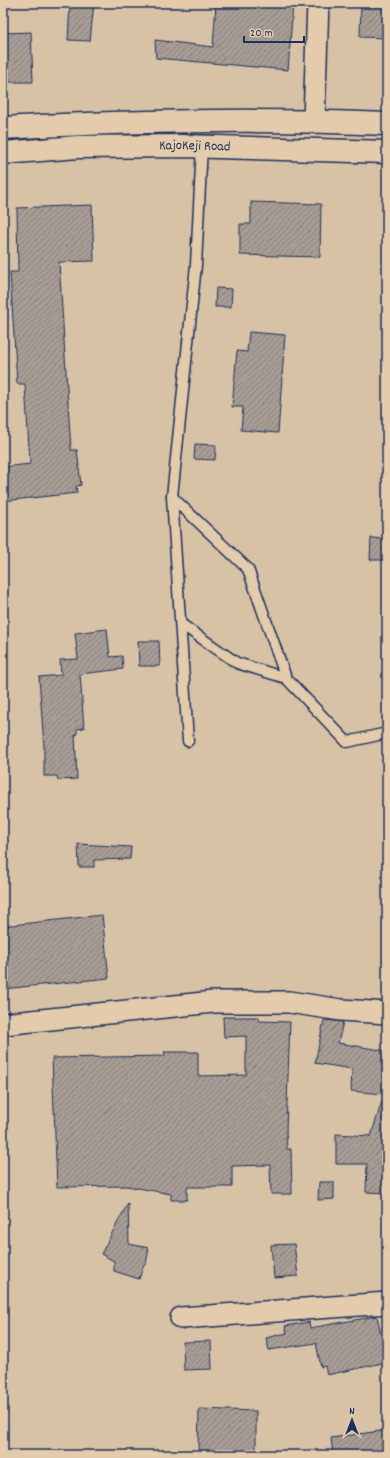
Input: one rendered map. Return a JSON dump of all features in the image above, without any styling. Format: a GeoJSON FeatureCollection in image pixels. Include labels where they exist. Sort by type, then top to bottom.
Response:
{"type":"FeatureCollection","features":[{"type":"Feature","properties":{"kind":"main road","name":"KajoKeji Road"},"geometry":{"type":"LineString","coordinates":[[3,128],[99,123],[314,121],[387,124]]}},
{"type":"Feature","properties":{"kind":"main road","name":"KajoKeji Road"},"geometry":{"type":"LineString","coordinates":[[3,153],[78,147],[202,146],[387,152]]}},
{"type":"Feature","properties":{"kind":"street"},"geometry":{"type":"LineString","coordinates":[[314,121],[318,3]]}},
{"type":"Feature","properties":{"kind":"street"},"geometry":{"type":"LineString","coordinates":[[3,1024],[213,1002],[289,1002],[342,1010],[387,1013]]}},
{"type":"Feature","properties":{"kind":"street"},"geometry":{"type":"LineString","coordinates":[[181,1318],[387,1303]]}},
{"type":"Feature","properties":{"kind":"lane"},"geometry":{"type":"LineString","coordinates":[[188,741],[172,497],[196,265],[202,146]]}},
{"type":"Feature","properties":{"kind":"lane"},"geometry":{"type":"LineString","coordinates":[[172,497],[248,569],[286,678],[347,742],[387,733]]}},
{"type":"Feature","properties":{"kind":"lane"},"geometry":{"type":"LineString","coordinates":[[181,624],[237,663],[286,678]]}},
{"type":"Feature","properties":{"kind":"building"},"geometry":{"type":"Polygon","coordinates":[[[70,3],[94,3],[90,41],[68,40],[70,3]]]}},
{"type":"Feature","properties":{"kind":"building"},"geometry":{"type":"Polygon","coordinates":[[[216,3],[293,3],[288,70],[156,58],[155,40],[213,47],[216,3]]]}},
{"type":"Feature","properties":{"kind":"building"},"geometry":{"type":"Polygon","coordinates":[[[361,3],[387,3],[387,38],[360,37],[361,3]]]}},
{"type":"Feature","properties":{"kind":"building"},"geometry":{"type":"Polygon","coordinates":[[[31,32],[33,82],[3,82],[3,33],[31,32]]]}},
{"type":"Feature","properties":{"kind":"building"},"geometry":{"type":"Polygon","coordinates":[[[251,202],[321,204],[320,257],[240,255],[240,224],[251,224],[251,202]]]}},
{"type":"Feature","properties":{"kind":"building"},"geometry":{"type":"Polygon","coordinates":[[[92,205],[94,261],[59,262],[71,450],[77,450],[81,485],[76,486],[77,493],[3,501],[3,467],[30,464],[25,384],[17,384],[10,272],[18,272],[17,208],[92,205]]]}},
{"type":"Feature","properties":{"kind":"building"},"geometry":{"type":"Polygon","coordinates":[[[216,288],[232,289],[231,307],[215,307],[216,288]]]}},
{"type":"Feature","properties":{"kind":"building"},"geometry":{"type":"Polygon","coordinates":[[[249,332],[285,335],[278,433],[241,430],[243,407],[232,407],[237,351],[247,352],[249,332]]]}},
{"type":"Feature","properties":{"kind":"building"},"geometry":{"type":"Polygon","coordinates":[[[195,444],[216,445],[215,460],[194,459],[195,444]]]}},
{"type":"Feature","properties":{"kind":"building"},"geometry":{"type":"Polygon","coordinates":[[[371,538],[386,539],[386,560],[370,560],[371,538]]]}},
{"type":"Feature","properties":{"kind":"building"},"geometry":{"type":"Polygon","coordinates":[[[107,629],[110,657],[122,656],[123,669],[80,674],[84,728],[77,729],[77,735],[75,735],[77,779],[58,780],[57,776],[44,776],[44,747],[39,677],[61,675],[60,660],[78,659],[75,633],[107,629]]]}},
{"type":"Feature","properties":{"kind":"building"},"geometry":{"type":"Polygon","coordinates":[[[138,641],[159,641],[160,666],[139,666],[138,641]]]}},
{"type":"Feature","properties":{"kind":"building"},"geometry":{"type":"Polygon","coordinates":[[[78,844],[131,847],[130,859],[94,860],[94,867],[79,867],[78,844]]]}},
{"type":"Feature","properties":{"kind":"building"},"geometry":{"type":"Polygon","coordinates":[[[102,915],[109,978],[3,989],[3,926],[102,915]]]}},
{"type":"Feature","properties":{"kind":"building"},"geometry":{"type":"Polygon","coordinates":[[[223,1017],[259,1017],[259,1021],[290,1022],[286,1131],[287,1149],[291,1149],[292,1194],[271,1194],[270,1165],[232,1166],[232,1187],[187,1187],[187,1200],[171,1200],[171,1194],[127,1186],[57,1187],[52,1058],[165,1056],[164,1052],[198,1052],[198,1076],[246,1075],[246,1036],[224,1037],[223,1017]]]}},
{"type":"Feature","properties":{"kind":"building"},"geometry":{"type":"Polygon","coordinates":[[[324,1020],[343,1022],[338,1043],[387,1051],[387,1068],[383,1094],[351,1091],[352,1069],[315,1063],[324,1020]]]}},
{"type":"Feature","properties":{"kind":"building"},"geometry":{"type":"Polygon","coordinates":[[[383,1098],[387,1099],[387,1193],[366,1192],[367,1164],[336,1164],[336,1134],[371,1136],[383,1098]]]}},
{"type":"Feature","properties":{"kind":"building"},"geometry":{"type":"Polygon","coordinates":[[[319,1182],[334,1182],[334,1199],[318,1200],[319,1182]]]}},
{"type":"Feature","properties":{"kind":"building"},"geometry":{"type":"Polygon","coordinates":[[[128,1203],[129,1244],[149,1248],[146,1264],[144,1264],[139,1279],[114,1271],[114,1261],[101,1254],[128,1203]]]}},
{"type":"Feature","properties":{"kind":"building"},"geometry":{"type":"Polygon","coordinates":[[[294,1244],[298,1276],[274,1278],[271,1245],[294,1244]]]}},
{"type":"Feature","properties":{"kind":"building"},"geometry":{"type":"Polygon","coordinates":[[[377,1316],[387,1362],[327,1375],[325,1366],[321,1367],[316,1343],[269,1350],[266,1338],[287,1333],[285,1326],[309,1322],[310,1328],[377,1316]]]}},
{"type":"Feature","properties":{"kind":"building"},"geometry":{"type":"Polygon","coordinates":[[[211,1341],[212,1369],[184,1370],[183,1342],[211,1341]]]}},
{"type":"Feature","properties":{"kind":"building"},"geometry":{"type":"Polygon","coordinates":[[[199,1409],[256,1411],[256,1453],[198,1453],[199,1409]]]}},
{"type":"Feature","properties":{"kind":"building"},"geometry":{"type":"Polygon","coordinates":[[[387,1430],[387,1455],[333,1455],[331,1438],[387,1430]]]}}]}
